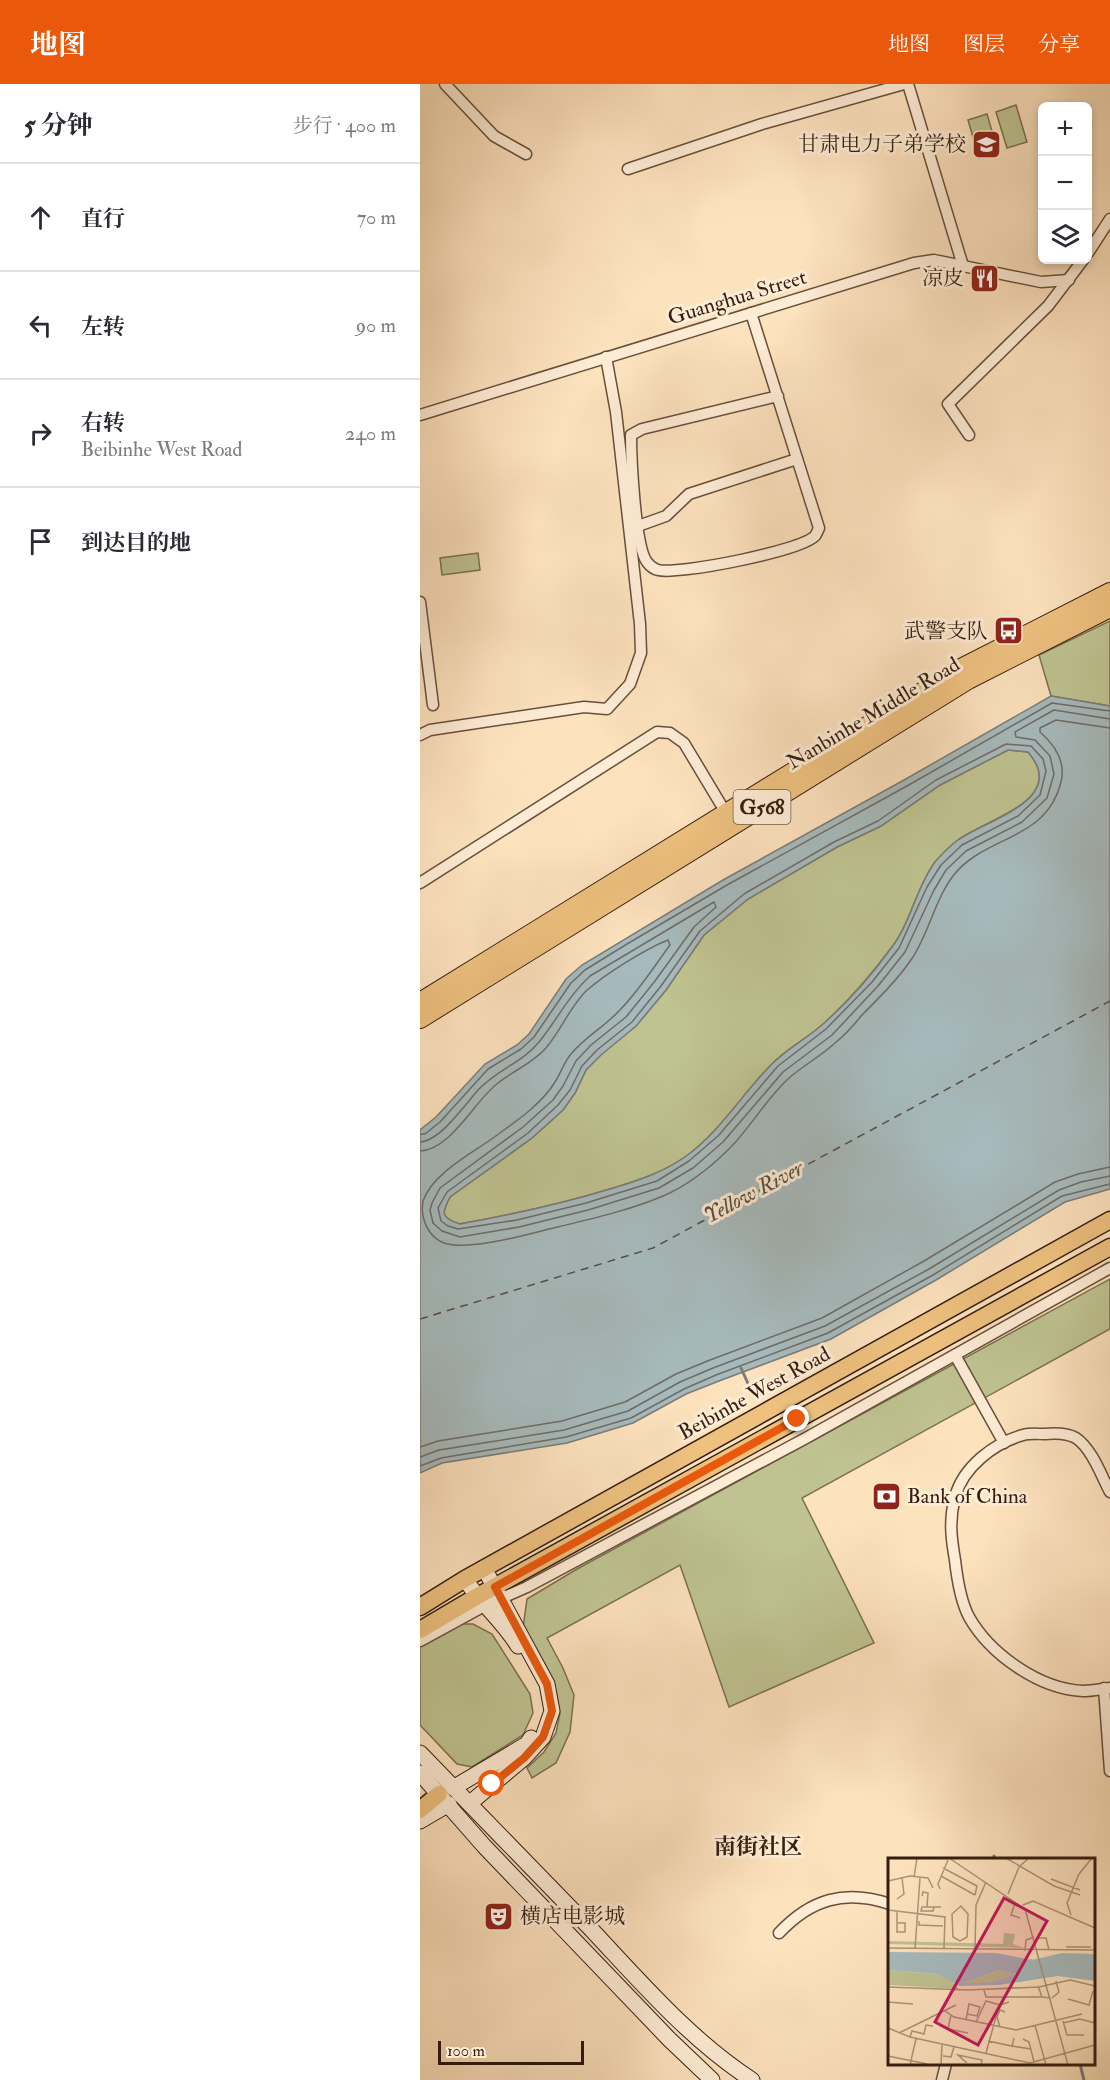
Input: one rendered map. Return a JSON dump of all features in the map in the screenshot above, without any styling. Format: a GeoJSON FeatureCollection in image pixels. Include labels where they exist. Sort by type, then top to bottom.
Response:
{"type":"FeatureCollection","features":[{"type":"Feature","properties":{"kind":"highway","name":"Nanbinhe Middle Road"},"geometry":{"type":"LineString","coordinates":[[420,1002],[961,668],[1110,592]]}},
{"type":"Feature","properties":{"kind":"highway","name":"Nanbinhe Middle Road"},"geometry":{"type":"LineString","coordinates":[[420,1019],[968,680],[1110,608]]}},
{"type":"Feature","properties":{"kind":"main road","name":"Beibinhe West Road"},"geometry":{"type":"LineString","coordinates":[[420,1607],[465,1579],[1110,1220]]}},
{"type":"Feature","properties":{"kind":"main road","name":"Beibinhe West Road"},"geometry":{"type":"LineString","coordinates":[[420,1630],[489,1596],[1110,1247]]}},
{"type":"Feature","properties":{"kind":"main road"},"geometry":{"type":"LineString","coordinates":[[420,1810],[527,1744],[543,1718],[543,1689],[489,1596],[484,1569]]}},
{"type":"Feature","properties":{"kind":"main road"},"geometry":{"type":"LineString","coordinates":[[465,1579],[489,1596],[547,1684],[552,1711],[543,1737],[524,1758],[470,1803]]}},
{"type":"Feature","properties":{"kind":"main road"},"geometry":{"type":"LineString","coordinates":[[420,1753],[484,1846],[669,2039],[712,2080]]}},
{"type":"Feature","properties":{"kind":"main road"},"geometry":{"type":"LineString","coordinates":[[420,1773],[447,1795],[470,1803],[682,2026],[730,2066],[752,2080]]}},
{"type":"Feature","properties":{"kind":"main road"},"geometry":{"type":"LineString","coordinates":[[420,1821],[447,1795]]}},
{"type":"Feature","properties":{"kind":"street"},"geometry":{"type":"LineString","coordinates":[[445,84],[494,136],[526,154]]}},
{"type":"Feature","properties":{"kind":"street"},"geometry":{"type":"LineString","coordinates":[[628,169],[762,124],[906,84],[963,266]]}},
{"type":"Feature","properties":{"kind":"street"},"geometry":{"type":"LineString","coordinates":[[1092,247],[1110,219]]}},
{"type":"Feature","properties":{"kind":"street","name":"Guanghua Street"},"geometry":{"type":"LineString","coordinates":[[420,415],[914,263],[934,260],[1041,282],[1070,280]]}},
{"type":"Feature","properties":{"kind":"street"},"geometry":{"type":"LineString","coordinates":[[969,435],[948,404],[1048,306],[1080,264]]}},
{"type":"Feature","properties":{"kind":"street"},"geometry":{"type":"LineString","coordinates":[[751,313],[819,528],[814,536],[792,546],[717,565],[665,571],[655,570],[645,561],[638,526],[631,471],[631,435],[642,429],[777,396]]}},
{"type":"Feature","properties":{"kind":"street"},"geometry":{"type":"LineString","coordinates":[[420,735],[430,730],[584,707],[607,709],[630,684],[641,652],[640,624],[616,412],[606,357]]}},
{"type":"Feature","properties":{"kind":"street"},"geometry":{"type":"LineString","coordinates":[[638,526],[666,516],[689,494],[797,459]]}},
{"type":"Feature","properties":{"kind":"street"},"geometry":{"type":"LineString","coordinates":[[420,602],[433,705]]}},
{"type":"Feature","properties":{"kind":"street"},"geometry":{"type":"LineString","coordinates":[[420,884],[657,732],[670,734],[684,743],[726,813]]}},
{"type":"Feature","properties":{"kind":"street"},"geometry":{"type":"LineString","coordinates":[[420,1641],[489,1596],[527,1587],[806,1438],[1110,1268]]}},
{"type":"Feature","properties":{"kind":"street"},"geometry":{"type":"LineString","coordinates":[[955,1355],[1004,1443]]}},
{"type":"Feature","properties":{"kind":"street"},"geometry":{"type":"LineString","coordinates":[[1110,1491],[1090,1454],[1075,1438],[1054,1433],[1023,1435],[994,1447],[971,1467],[956,1494],[950,1525],[958,1582],[968,1615],[987,1643],[1014,1664],[1050,1685],[1083,1690],[1107,1688],[1110,1772]]}},
{"type":"Feature","properties":{"kind":"street"},"geometry":{"type":"LineString","coordinates":[[779,1933],[803,1911],[834,1898],[874,1899],[888,1903]]}},
{"type":"Feature","properties":{"kind":"street"},"geometry":{"type":"LineString","coordinates":[[942,2080],[946,2065]]}},
{"type":"Feature","properties":{"kind":"green space"},"geometry":{"type":"Polygon","coordinates":[[[1016,105],[1027,142],[1007,148],[996,112],[1016,105]]]}},
{"type":"Feature","properties":{"kind":"green space"},"geometry":{"type":"Polygon","coordinates":[[[987,114],[998,152],[979,158],[968,120],[987,114]]]}},
{"type":"Feature","properties":{"kind":"green space"},"geometry":{"type":"Polygon","coordinates":[[[478,553],[480,570],[442,575],[440,558],[478,553]]]}},
{"type":"Feature","properties":{"kind":"green space"},"geometry":{"type":"Polygon","coordinates":[[[1110,621],[1110,706],[1051,696],[1039,655],[1110,621]]]}},
{"type":"Feature","properties":{"kind":"green space"},"geometry":{"type":"Polygon","coordinates":[[[1008,750],[1028,752],[1038,769],[1039,783],[1031,795],[1003,816],[958,840],[940,856],[928,872],[899,937],[867,978],[822,1025],[772,1064],[698,1147],[676,1163],[658,1172],[592,1194],[535,1209],[459,1224],[446,1217],[444,1211],[450,1197],[532,1138],[563,1110],[575,1093],[586,1070],[601,1054],[636,1026],[666,990],[704,935],[748,899],[837,847],[881,826],[940,785],[1008,750]]]}},
{"type":"Feature","properties":{"kind":"green space"},"geometry":{"type":"Polygon","coordinates":[[[1110,1279],[1110,1329],[802,1498],[874,1643],[729,1707],[680,1565],[547,1638],[574,1695],[570,1732],[556,1763],[532,1778],[527,1768],[544,1752],[556,1733],[560,1713],[556,1691],[546,1666],[523,1628],[527,1599],[577,1569],[1110,1279]]]}},
{"type":"Feature","properties":{"kind":"green space"},"geometry":{"type":"Polygon","coordinates":[[[457,1624],[473,1624],[492,1634],[530,1694],[533,1713],[523,1735],[472,1767],[457,1764],[420,1725],[420,1646],[457,1624]]]}},
{"type":"Feature","properties":{"kind":"water","name":"Yellow River"},"geometry":{"type":"Polygon","coordinates":[[[1051,696],[1110,706],[1110,1189],[1065,1202],[936,1280],[831,1339],[686,1394],[633,1423],[567,1443],[442,1463],[420,1473],[420,1130],[436,1117],[485,1064],[517,1045],[529,1034],[566,979],[582,965],[723,880],[1051,696]],[[1008,750],[940,785],[881,826],[837,847],[748,899],[704,935],[666,990],[636,1026],[586,1070],[575,1093],[563,1110],[532,1138],[450,1197],[444,1211],[446,1217],[460,1224],[535,1209],[592,1194],[658,1172],[676,1163],[698,1147],[772,1064],[822,1025],[868,978],[899,937],[928,872],[940,856],[970,832],[1003,816],[1031,796],[1039,783],[1038,769],[1028,752],[1008,750]]]}},
{"type":"Feature","properties":{"kind":"waterway"},"geometry":{"type":"LineString","coordinates":[[741,1368],[750,1388]]}},
{"type":"Feature","properties":{"kind":"waterway"},"geometry":{"type":"LineString","coordinates":[[1080,2065],[1084,2080]]}},
{"type":"Feature","properties":{"kind":"ferry route"},"geometry":{"type":"LineString","coordinates":[[420,1319],[653,1248],[1110,1001]]}},
{"type":"Feature","properties":{"kind":"place","name":"甘肃电力子弟学校"},"geometry":{"type":"Point","coordinates":[987,144]}},
{"type":"Feature","properties":{"kind":"place","name":"凉皮"},"geometry":{"type":"Point","coordinates":[985,278]}},
{"type":"Feature","properties":{"kind":"place","name":"武警支队"},"geometry":{"type":"Point","coordinates":[1009,631]}},
{"type":"Feature","properties":{"kind":"place","name":"Bank of China"},"geometry":{"type":"Point","coordinates":[886,1496]}},
{"type":"Feature","properties":{"kind":"place","name":"横店电影城"},"geometry":{"type":"Point","coordinates":[499,1916]}},
{"type":"Feature","properties":{"kind":"district","name":"南街社区"},"geometry":{"type":"Point","coordinates":[758,1846]}},
{"type":"Feature","properties":{"kind":"route"},"geometry":{"type":"LineString","coordinates":[[492,1784],[524,1758],[543,1737],[552,1711],[547,1684],[495,1587],[797,1419]]}}]}
